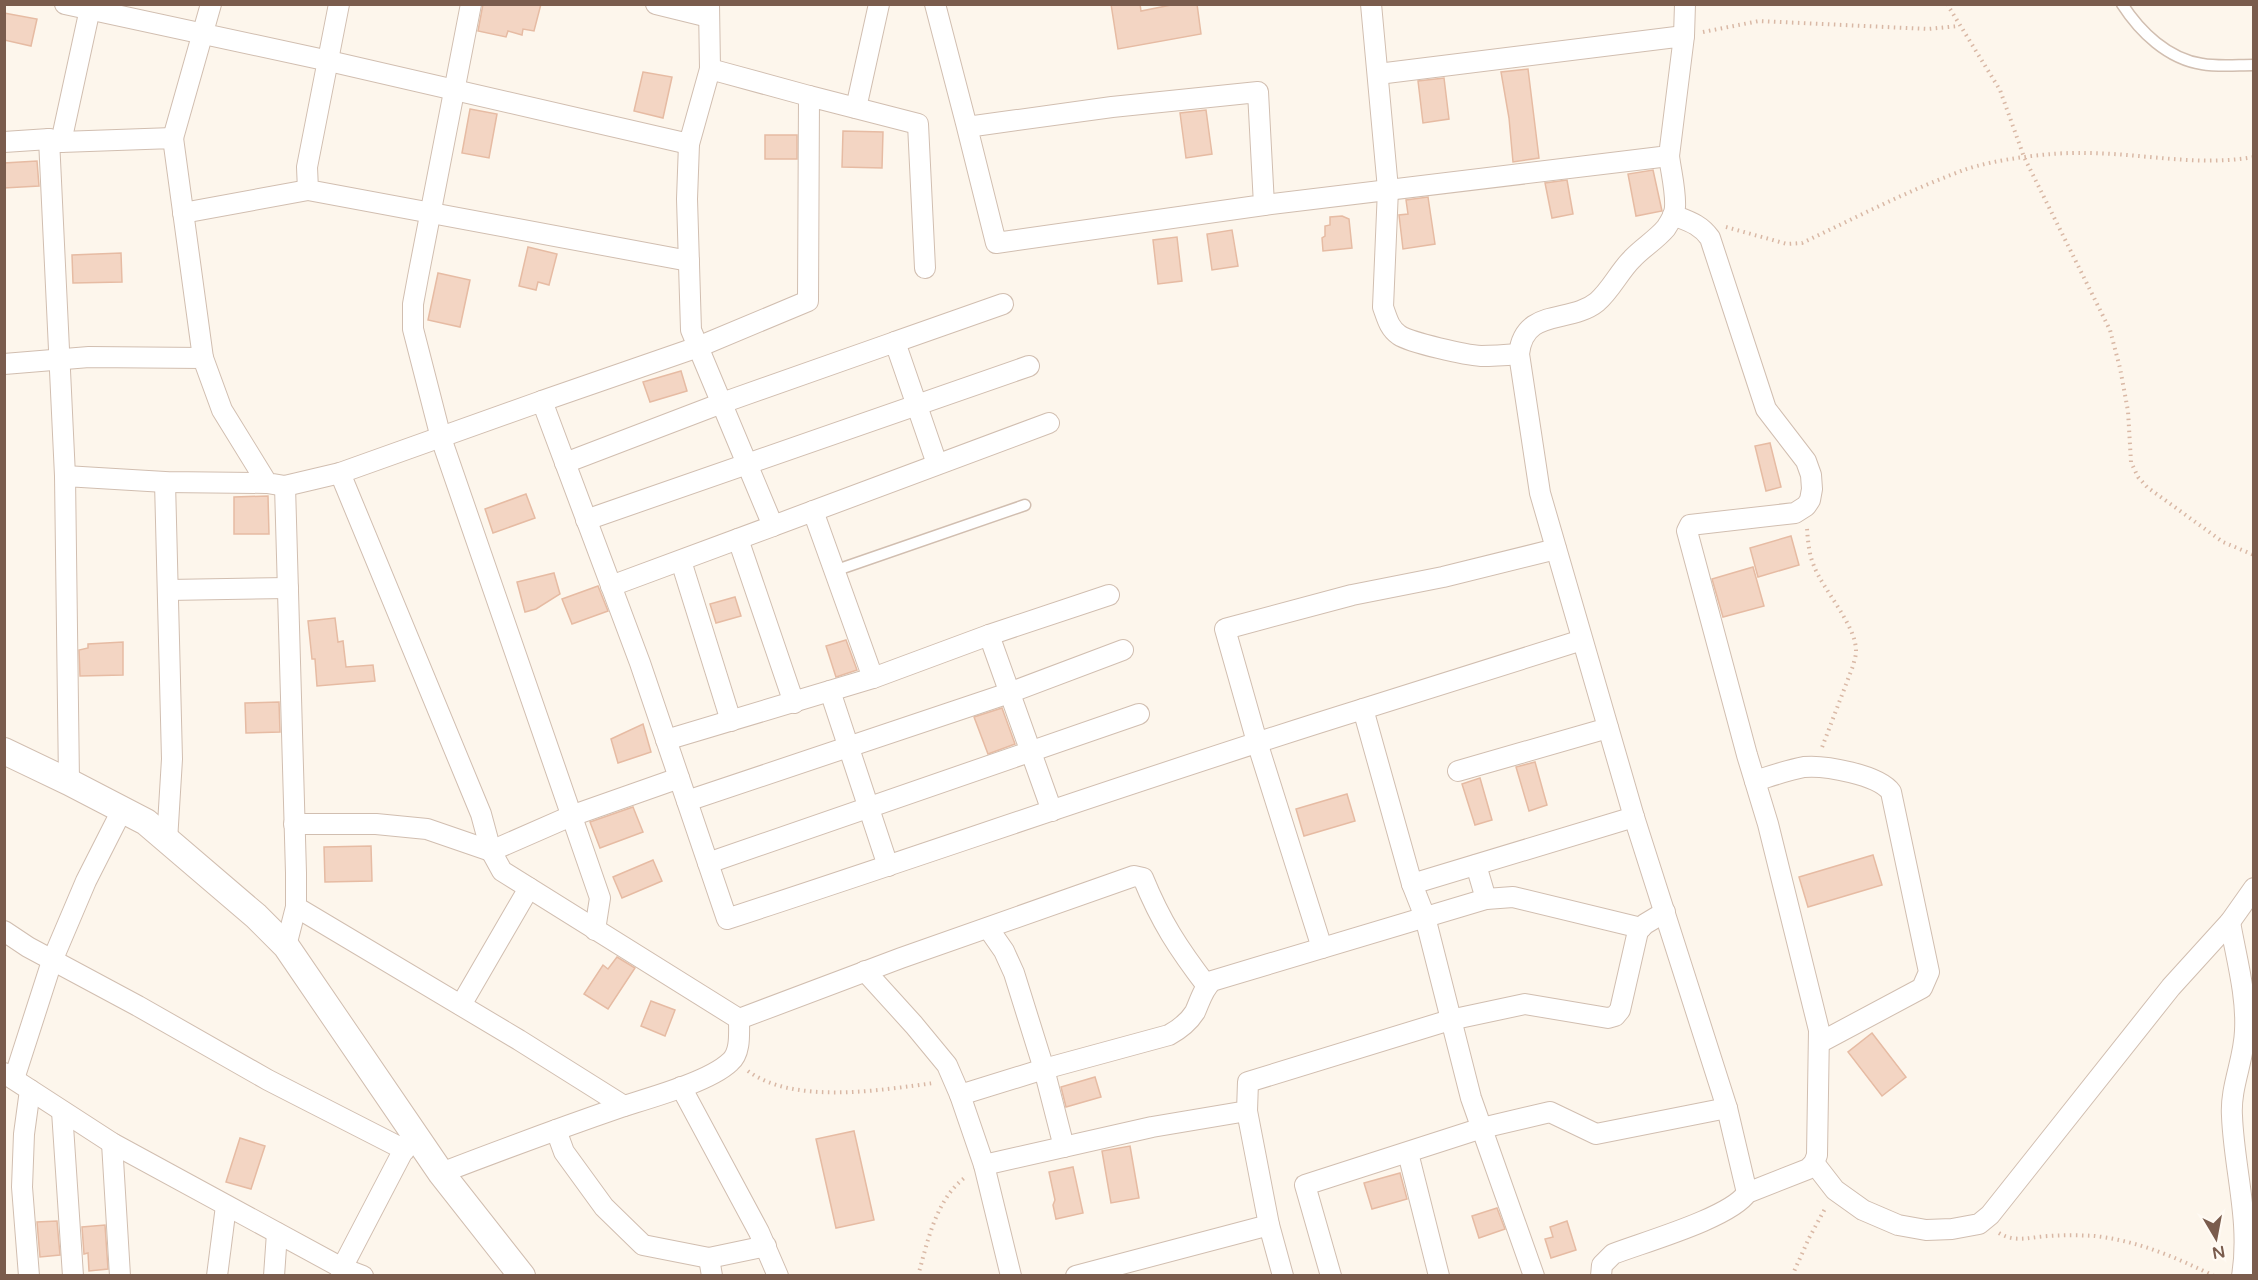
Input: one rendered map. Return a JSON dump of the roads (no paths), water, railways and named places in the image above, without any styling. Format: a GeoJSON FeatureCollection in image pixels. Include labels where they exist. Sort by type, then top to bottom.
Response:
{"type":"FeatureCollection","features":[{"type":"Feature","properties":{"kind":"street"},"geometry":{"type":"LineString","coordinates":[[65,4],[90,7],[688,144]]}},
{"type":"Feature","properties":{"kind":"street"},"geometry":{"type":"LineString","coordinates":[[211,4],[173,138],[203,358],[222,410],[276,484],[288,588],[296,907],[286,946]]}},
{"type":"Feature","properties":{"kind":"street"},"geometry":{"type":"LineString","coordinates":[[308,190],[307,167],[339,4]]}},
{"type":"Feature","properties":{"kind":"street"},"geometry":{"type":"LineString","coordinates":[[471,4],[456,92],[413,304],[413,329],[441,438],[600,898],[595,930]]}},
{"type":"Feature","properties":{"kind":"street"},"geometry":{"type":"LineString","coordinates":[[656,4],[709,11],[710,69],[688,144],[687,199],[691,330],[773,526]]}},
{"type":"Feature","properties":{"kind":"street"},"geometry":{"type":"LineString","coordinates":[[856,108],[879,4]]}},
{"type":"Feature","properties":{"kind":"street"},"geometry":{"type":"LineString","coordinates":[[935,4],[996,243],[1264,205],[1669,156]]}},
{"type":"Feature","properties":{"kind":"street"},"geometry":{"type":"LineString","coordinates":[[1371,4],[1388,189],[1383,308],[1389,324],[1399,335],[1409,340],[1467,354],[1481,356],[1519,354]]}},
{"type":"Feature","properties":{"kind":"street"},"geometry":{"type":"LineString","coordinates":[[1685,4],[1684,36],[1669,156],[1675,207],[1673,215],[1665,228],[1632,259],[1597,302],[1584,309],[1550,317],[1536,324],[1526,333],[1520,343],[1519,354],[1540,493],[1634,817],[1727,1108],[1747,1193]]}},
{"type":"Feature","properties":{"kind":"street"},"geometry":{"type":"LineString","coordinates":[[69,782],[55,140],[90,7]]}},
{"type":"Feature","properties":{"kind":"street"},"geometry":{"type":"LineString","coordinates":[[1378,74],[1684,36]]}},
{"type":"Feature","properties":{"kind":"street"},"geometry":{"type":"LineString","coordinates":[[710,69],[918,124],[925,268]]}},
{"type":"Feature","properties":{"kind":"street"},"geometry":{"type":"LineString","coordinates":[[967,127],[1112,107],[1258,92],[1264,205]]}},
{"type":"Feature","properties":{"kind":"street"},"geometry":{"type":"LineString","coordinates":[[64,476],[165,482],[276,484],[340,472],[698,347],[808,301],[808,96]]}},
{"type":"Feature","properties":{"kind":"street"},"geometry":{"type":"LineString","coordinates":[[4,142],[173,138]]}},
{"type":"Feature","properties":{"kind":"street"},"geometry":{"type":"LineString","coordinates":[[183,213],[308,190],[689,261]]}},
{"type":"Feature","properties":{"kind":"street"},"geometry":{"type":"LineString","coordinates":[[1601,1275],[1602,1265],[1613,1254],[1733,1208],[1747,1193],[1808,1169],[1814,1163],[1817,1155],[1819,1030],[1768,824],[1687,531],[1690,525],[1795,513],[1806,507],[1810,500],[1811,475],[1806,461],[1766,409],[1710,238],[1704,229],[1673,215]]}},
{"type":"Feature","properties":{"kind":"street"},"geometry":{"type":"LineString","coordinates":[[565,463],[722,403],[1003,304]]}},
{"type":"Feature","properties":{"kind":"street"},"geometry":{"type":"LineString","coordinates":[[895,342],[915,406],[937,464]]}},
{"type":"Feature","properties":{"kind":"street"},"geometry":{"type":"LineString","coordinates":[[4,364],[89,357],[203,358]]}},
{"type":"Feature","properties":{"kind":"street"},"geometry":{"type":"LineString","coordinates":[[586,520],[1029,366]]}},
{"type":"Feature","properties":{"kind":"street"},"geometry":{"type":"LineString","coordinates":[[542,401],[611,586],[727,919],[1257,742],[1582,640]]}},
{"type":"Feature","properties":{"kind":"street"},"geometry":{"type":"LineString","coordinates":[[611,586],[1049,423]]}},
{"type":"Feature","properties":{"kind":"street"},"geometry":{"type":"LineString","coordinates":[[340,472],[481,814],[491,851],[502,871],[739,1019]]}},
{"type":"Feature","properties":{"kind":"street"},"geometry":{"type":"LineString","coordinates":[[165,482],[172,759],[167,841]]}},
{"type":"Feature","properties":{"kind":"street"},"geometry":{"type":"LineString","coordinates":[[813,511],[873,678]]}},
{"type":"Feature","properties":{"kind":"street"},"geometry":{"type":"LineString","coordinates":[[738,539],[794,703]]}},
{"type":"Feature","properties":{"kind":"street"},"geometry":{"type":"LineString","coordinates":[[1322,948],[1257,742],[1225,629],[1352,595],[1443,577],[1556,549]]}},
{"type":"Feature","properties":{"kind":"street"},"geometry":{"type":"LineString","coordinates":[[681,561],[731,721]]}},
{"type":"Feature","properties":{"kind":"street"},"geometry":{"type":"LineString","coordinates":[[168,590],[288,588]]}},
{"type":"Feature","properties":{"kind":"street"},"geometry":{"type":"LineString","coordinates":[[666,740],[873,678],[988,635],[1109,596]]}},
{"type":"Feature","properties":{"kind":"street"},"geometry":{"type":"LineString","coordinates":[[988,635],[1052,811]]}},
{"type":"Feature","properties":{"kind":"street"},"geometry":{"type":"LineString","coordinates":[[687,801],[1009,693],[1123,650]]}},
{"type":"Feature","properties":{"kind":"street"},"geometry":{"type":"LineString","coordinates":[[830,691],[888,866]]}},
{"type":"Feature","properties":{"kind":"street"},"geometry":{"type":"LineString","coordinates":[[1363,708],[1412,884],[1425,917],[1471,1098],[1534,1275]]}},
{"type":"Feature","properties":{"kind":"street"},"geometry":{"type":"LineString","coordinates":[[708,862],[1139,714]]}},
{"type":"Feature","properties":{"kind":"street"},"geometry":{"type":"LineString","coordinates":[[1458,771],[1608,728]]}},
{"type":"Feature","properties":{"kind":"street"},"geometry":{"type":"LineString","coordinates":[[4,751],[146,822],[256,916],[286,946],[409,1141],[441,1173],[522,1275]]}},
{"type":"Feature","properties":{"kind":"street"},"geometry":{"type":"LineString","coordinates":[[1755,781],[1804,767],[1829,768],[1878,781],[1891,792],[1929,972],[1922,988],[1820,1043]]}},
{"type":"Feature","properties":{"kind":"street"},"geometry":{"type":"LineString","coordinates":[[294,824],[376,824],[427,829],[491,851],[571,816],[679,778]]}},
{"type":"Feature","properties":{"kind":"street"},"geometry":{"type":"LineString","coordinates":[[28,1275],[22,1187],[24,1134],[16,1081],[52,961],[86,881],[122,810]]}},
{"type":"Feature","properties":{"kind":"street"},"geometry":{"type":"LineString","coordinates":[[1412,884],[1634,817]]}},
{"type":"Feature","properties":{"kind":"street"},"geometry":{"type":"LineString","coordinates":[[1476,865],[1486,899]]}},
{"type":"Feature","properties":{"kind":"street"},"geometry":{"type":"LineString","coordinates":[[739,1019],[865,971],[1134,876],[1143,878],[1158,915],[1170,936],[1209,983]]}},
{"type":"Feature","properties":{"kind":"street"},"geometry":{"type":"LineString","coordinates":[[461,1005],[528,888]]}},
{"type":"Feature","properties":{"kind":"street"},"geometry":{"type":"LineString","coordinates":[[1814,1163],[1835,1190],[1863,1210],[1898,1225],[1926,1230],[1952,1229],[1978,1224],[1984,1220],[2084,1098],[2171,987],[2230,922],[2253,888]]}},
{"type":"Feature","properties":{"kind":"street"},"geometry":{"type":"LineString","coordinates":[[957,1088],[1044,1069],[1169,1035],[1185,1025],[1194,1013],[1209,983],[1486,899],[1513,897],[1641,928]]}},
{"type":"Feature","properties":{"kind":"street"},"geometry":{"type":"LineString","coordinates":[[296,907],[461,1005],[624,1106]]}},
{"type":"Feature","properties":{"kind":"street"},"geometry":{"type":"LineString","coordinates":[[1283,1275],[1269,1225],[1247,1111],[1248,1082],[1450,1020],[1525,1004],[1608,1018],[1615,1016],[1620,1010],[1638,931],[1665,912]]}},
{"type":"Feature","properties":{"kind":"street"},"geometry":{"type":"LineString","coordinates":[[2230,922],[2245,1014],[2241,1064],[2235,1084],[2232,1115],[2246,1244],[2242,1275]]}},
{"type":"Feature","properties":{"kind":"street"},"geometry":{"type":"LineString","coordinates":[[988,928],[1004,951],[1014,973],[1044,1069],[1064,1147]]}},
{"type":"Feature","properties":{"kind":"street"},"geometry":{"type":"LineString","coordinates":[[4,930],[52,961],[138,1006],[268,1080],[409,1141]]}},
{"type":"Feature","properties":{"kind":"street"},"geometry":{"type":"LineString","coordinates":[[865,971],[933,1046],[947,1065],[984,1165],[1011,1275]]}},
{"type":"Feature","properties":{"kind":"street"},"geometry":{"type":"LineString","coordinates":[[441,1173],[681,1087],[721,1069],[733,1060],[738,1044],[739,1019]]}},
{"type":"Feature","properties":{"kind":"street"},"geometry":{"type":"LineString","coordinates":[[16,1081],[112,1143],[277,1233],[342,1272],[363,1275]]}},
{"type":"Feature","properties":{"kind":"street"},"geometry":{"type":"LineString","coordinates":[[681,1087],[766,1246],[778,1275]]}},
{"type":"Feature","properties":{"kind":"street"},"geometry":{"type":"LineString","coordinates":[[1331,1275],[1305,1185],[1408,1154],[1482,1128],[1550,1112],[1596,1134],[1727,1108]]}},
{"type":"Feature","properties":{"kind":"street"},"geometry":{"type":"LineString","coordinates":[[62,1111],[74,1275]]}},
{"type":"Feature","properties":{"kind":"street"},"geometry":{"type":"LineString","coordinates":[[984,1165],[1152,1126],[1247,1111]]}},
{"type":"Feature","properties":{"kind":"street"},"geometry":{"type":"LineString","coordinates":[[556,1130],[564,1152],[604,1208],[643,1245],[711,1267],[766,1246]]}},
{"type":"Feature","properties":{"kind":"street"},"geometry":{"type":"LineString","coordinates":[[342,1272],[409,1141]]}},
{"type":"Feature","properties":{"kind":"street"},"geometry":{"type":"LineString","coordinates":[[112,1143],[120,1275]]}},
{"type":"Feature","properties":{"kind":"street"},"geometry":{"type":"LineString","coordinates":[[1408,1154],[1439,1275]]}},
{"type":"Feature","properties":{"kind":"street"},"geometry":{"type":"LineString","coordinates":[[217,1275],[226,1206]]}},
{"type":"Feature","properties":{"kind":"street"},"geometry":{"type":"LineString","coordinates":[[1076,1275],[1269,1225]]}},
{"type":"Feature","properties":{"kind":"street"},"geometry":{"type":"LineString","coordinates":[[274,1275],[277,1233]]}},
{"type":"Feature","properties":{"kind":"lane"},"geometry":{"type":"LineString","coordinates":[[2122,4],[2134,23],[2149,38],[2176,55],[2202,64],[2253,65]]}},
{"type":"Feature","properties":{"kind":"lane"},"geometry":{"type":"LineString","coordinates":[[834,571],[1024,505]]}}]}
